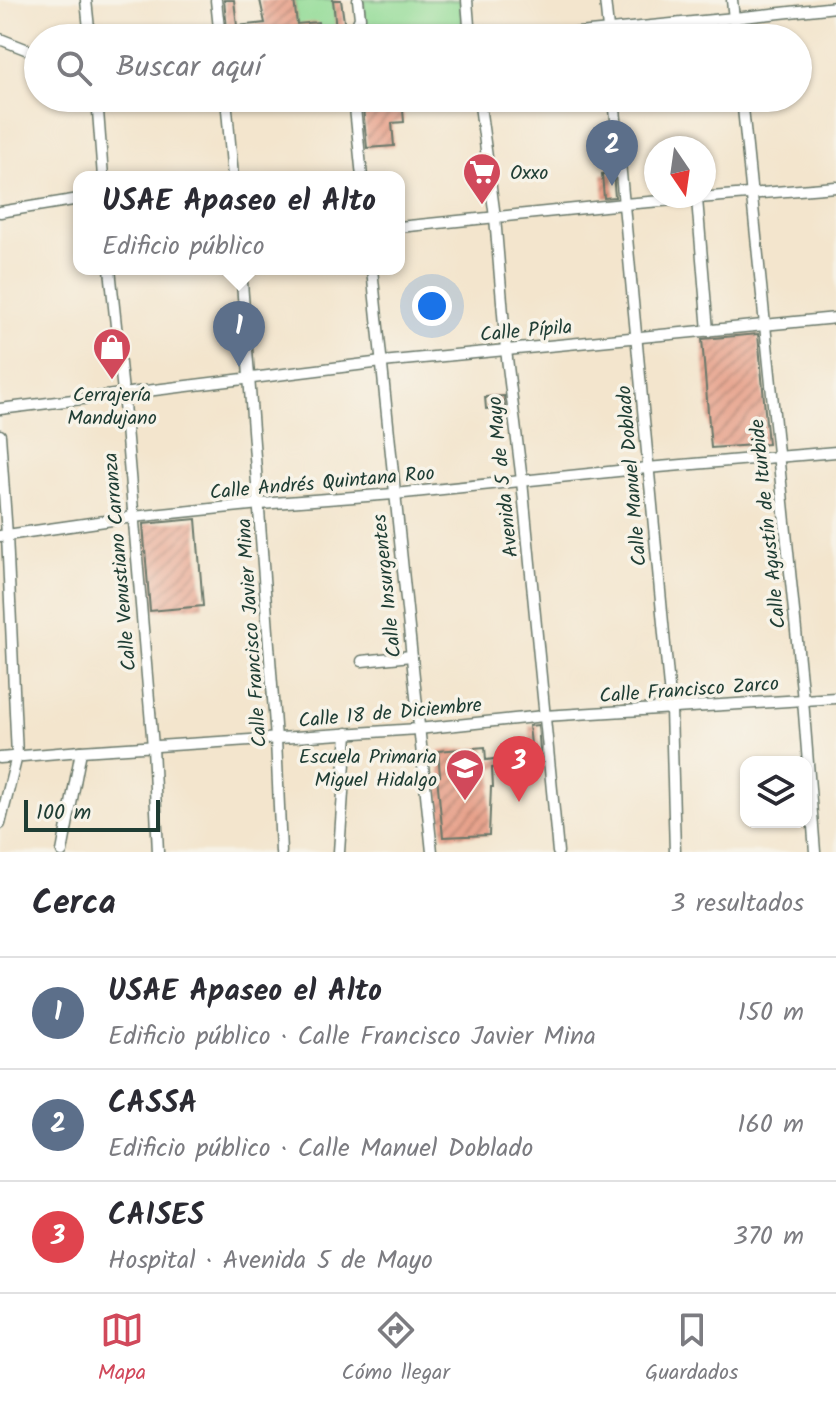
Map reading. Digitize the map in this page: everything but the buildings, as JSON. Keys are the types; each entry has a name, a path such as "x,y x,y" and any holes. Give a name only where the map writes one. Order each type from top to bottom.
{"street":[{"path":"86,0 89,24"},
{"path":"216,0 219,24"},
{"path":"357,24 360,18 358,0"},
{"path":"467,0 469,24"},
{"path":"605,0 608,24"},
{"path":"732,0 735,24"},
{"path":"687,24 836,7"},
{"path":"0,39 24,48"},
{"path":"98,112 103,171"},
{"path":"227,112 232,171"},
{"path":"355,112 361,171"},
{"name":"Avenida 5 de Mayo","path":"481,112 495,217 558,852"},
{"name":"Calle Manuel Doblado","path":"615,112 671,709 675,852"},
{"name":"Calle Agustín de Iturbide","path":"743,112 803,700 815,852"},
{"path":"716,197 836,187"},
{"path":"0,212 73,200"},
{"path":"405,226 644,203"},
{"path":"698,208 708,331"},
{"name":"Calle Venustiano Carranza","path":"111,275 153,747 158,852"},
{"name":"Calle Francisco Javier Mina","path":"241,275 260,504 281,852"},
{"name":"Calle Insurgentes","path":"373,275 432,852"},
{"name":"Calle Pípila","path":"0,409 382,362 836,318"},
{"path":"0,435 17,756 0,824"},
{"name":"Calle Andrés Quintana Roo","path":"4,535 260,504 836,452"},
{"path":"362,661 411,656"},
{"name":"Calle Francisco Zarco","path":"544,716 836,698"},
{"name":"Calle 18 de Diciembre","path":"0,758 418,729 544,716"},
{"path":"339,852 347,733"},
{"path":"62,852 81,751"}],"green space":[{"path":"294,0 333,0 336,24 297,24"},
{"path":"363,0 460,0 462,24 366,24"}],"place":[{"name":"CASSA","path":"612,186"},
{"name":"Oxxo","path":"482,206"},
{"name":"USAE Apaseo el Alto","path":"239,367"},
{"name":"Cerrajería Mandujano","path":"112,381"},
{"name":"Escuela Primaria Miguel Hidalgo","path":"465,802"},
{"name":"CAISES","path":"519,802"}]}
